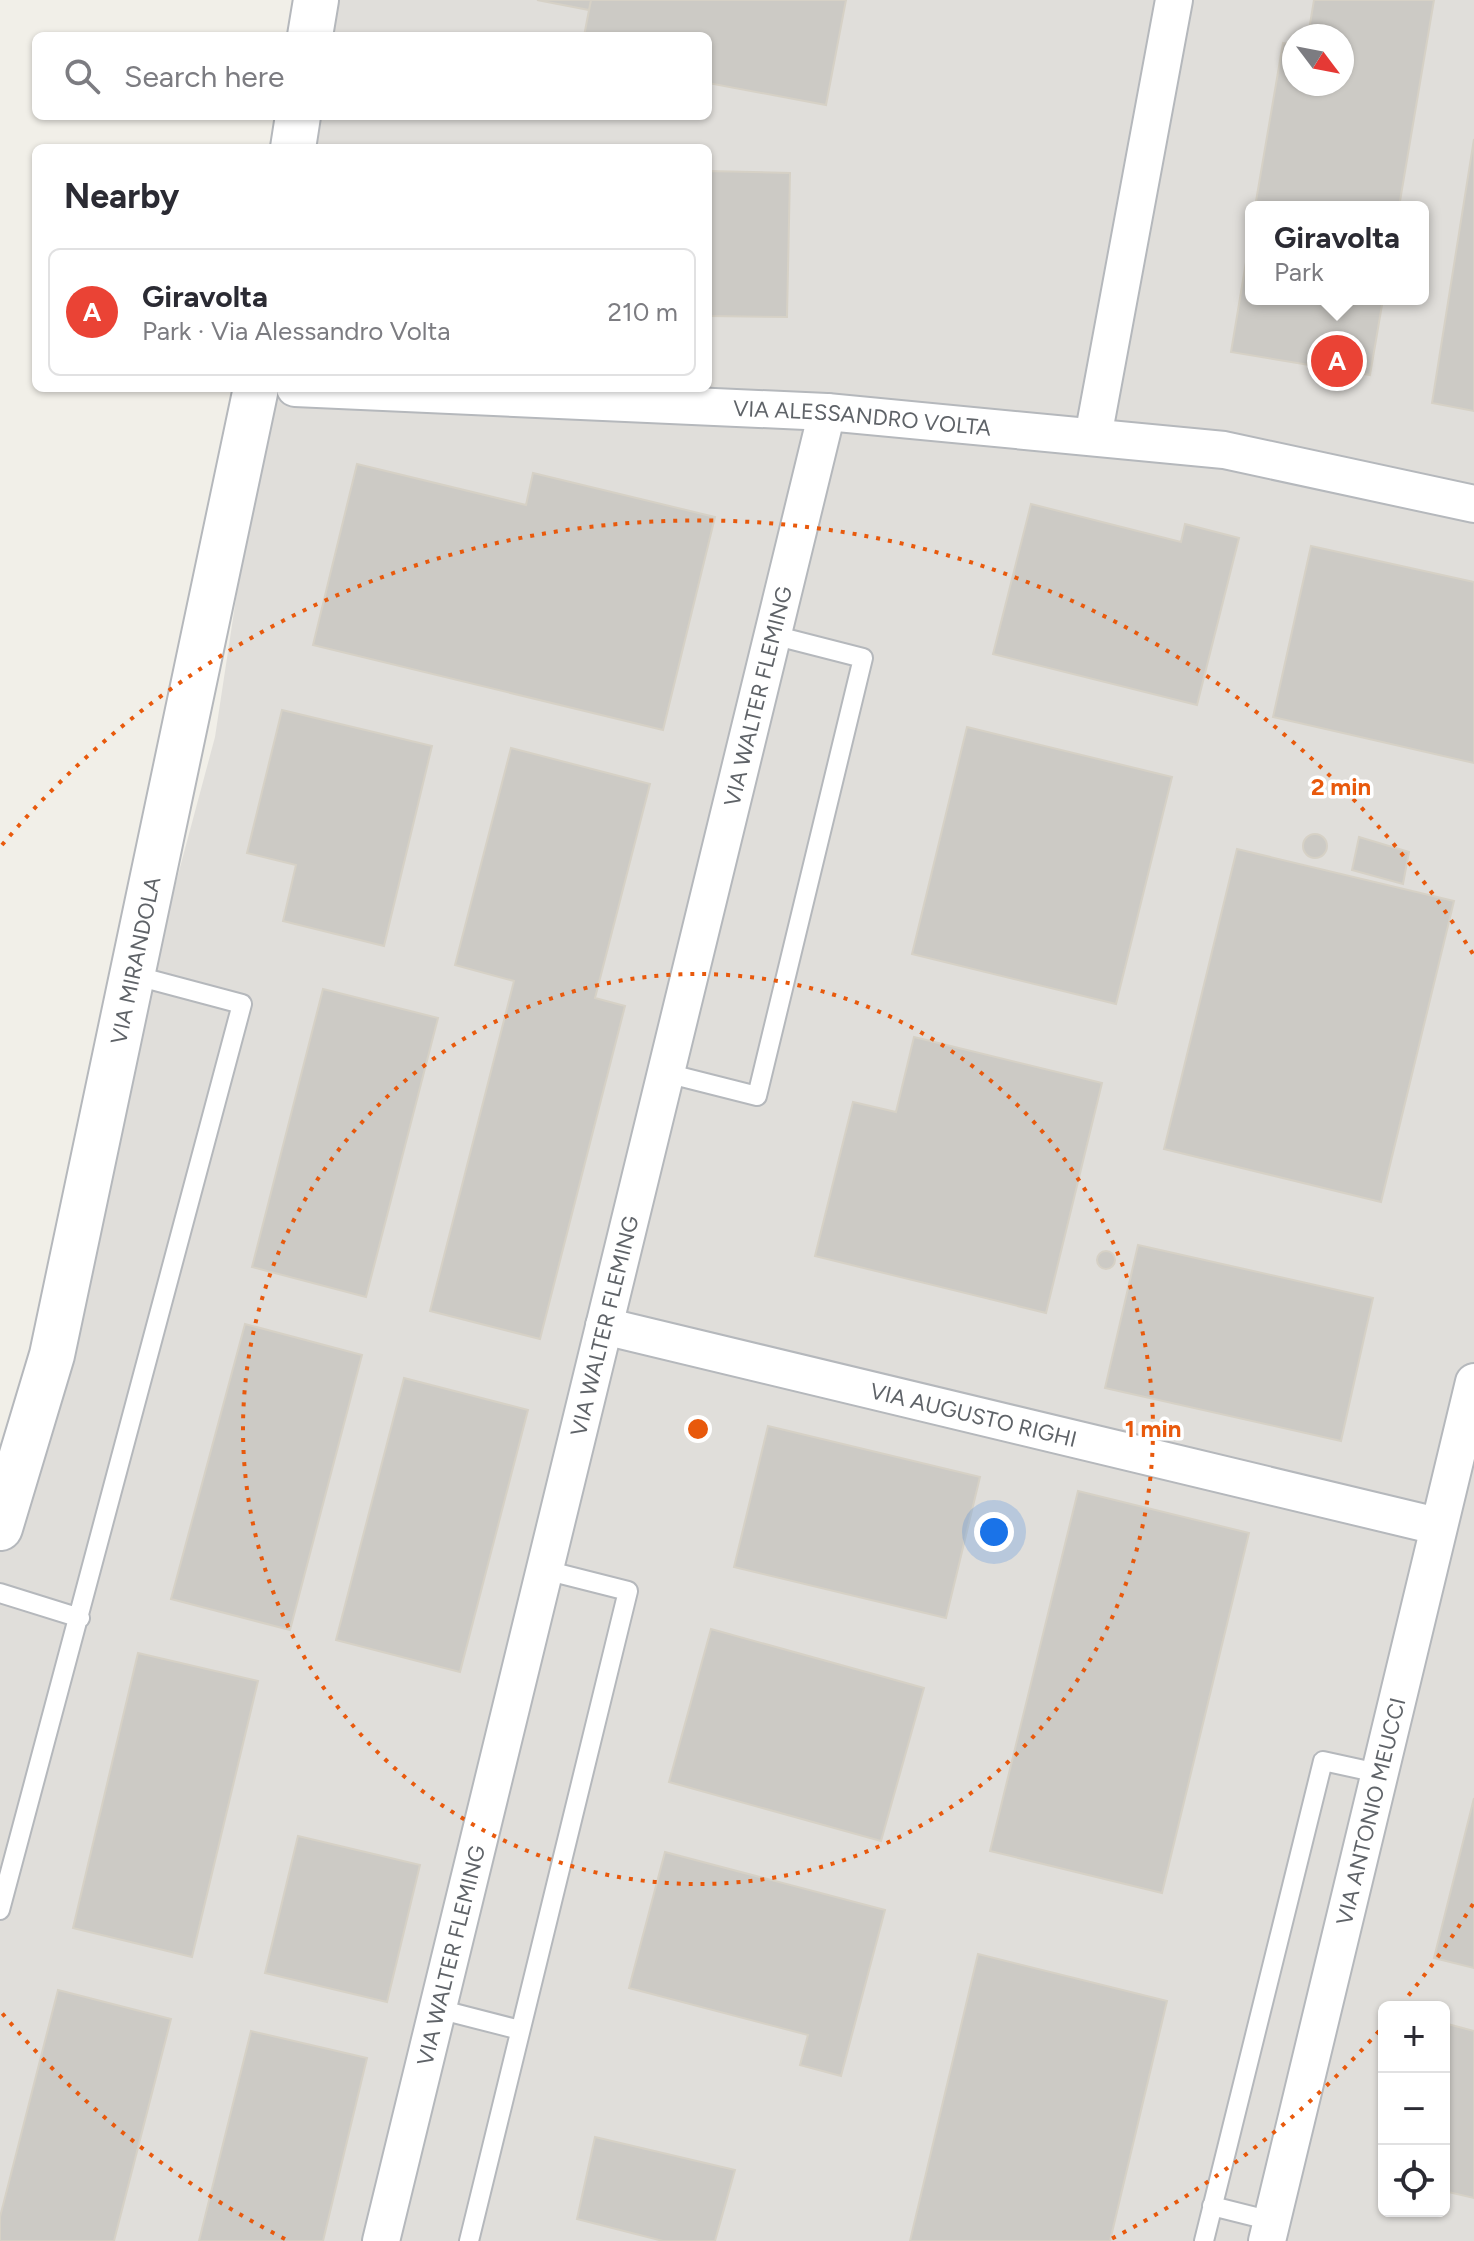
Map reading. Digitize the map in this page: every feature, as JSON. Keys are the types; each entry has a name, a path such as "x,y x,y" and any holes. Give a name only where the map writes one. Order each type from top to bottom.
{"street":[{"path":"311,32 316,0"},
{"path":"1093,437 1174,0"},
{"path":"294,144 297,120"},
{"name":"VIA MIRANDOLA","path":"0,1528 52,1355 255,392"},
{"name":"VIA ALESSANDRO VOLTA","path":"384,392 827,412 1224,450 1474,504"},
{"name":"VIA WALTER FLEMING","path":"381,2241 827,412"},
{"name":"VIA AUGUSTO RIGHI","path":"604,1326 1437,1526"},
{"name":"VIA ANTONIO MEUCCI","path":"1269,2231 1474,1382"}],"lane":[{"path":"666,1073 757,1096 863,658 773,635"},
{"path":"0,1910 242,1004 133,975"},
{"path":"469,2241 628,1591 545,1570"},
{"path":"0,1593 80,1618"},
{"path":"1204,2241 1323,1761 1378,1773"},
{"path":"438,2009 520,2030"},
{"path":"1212,2206 1269,2231"}],"shaded area":[{"path":"328,0 1474,0 1474,2241 0,2241 0,1538 215,737 267,392 712,392 712,144 306,144 309,120 712,120 712,32 323,32"}],"building":[{"path":"537,0 591,0 589,10"},
{"path":"591,0 846,0 826,105 712,84 712,32 585,32"},
{"path":"1314,0 1434,0 1400,201 1256,201 1282,49 1282,96 1354,96 1354,24 1310,24"},
{"path":"1474,139 1474,411 1432,403"},
{"path":"712,171 790,173 787,317 712,316"},
{"path":"1245,268 1245,305 1382,305 1370,375 1231,352"},
{"path":"357,464 526,505 533,473 715,517 663,730 313,645"},
{"path":"1031,504 1181,542 1185,524 1239,538 1197,705 993,654"},
{"path":"1311,546 1474,582 1474,763 1273,717"},
{"path":"282,710 432,746 384,946 283,921 296,865 247,853"},
{"path":"967,727 1172,777 1116,1004 912,954"},
{"path":"511,748 650,784 595,998 625,1006 540,1339 430,1311 514,981 455,965"},
{"path":"1315,834 1326,841 1327,846 1320,857 1315,858 1304,851 1303,846 1310,835"},
{"path":"1359,837 1409,852 1403,884 1352,870"},
{"path":"1237,849 1454,901 1381,1202 1164,1149"},
{"path":"323,989 438,1018 366,1297 252,1267"},
{"path":"914,1037 1102,1083 1046,1313 815,1256 853,1102 896,1112"},
{"path":"1138,1245 1373,1298 1341,1441 1105,1388"},
{"path":"1102,1251 1110,1251 1115,1260 1113,1267 1102,1269 1097,1264 1097,1256"},
{"path":"245,1324 362,1355 290,1630 171,1599"},
{"path":"404,1378 528,1410 460,1672 336,1640"},
{"path":"768,1426 980,1477 946,1618 734,1567"},
{"path":"1078,1491 1249,1533 1162,1893 990,1851"},
{"path":"711,1629 924,1688 881,1841 669,1782"},
{"path":"138,1653 258,1681 192,1957 73,1928"},
{"path":"1474,1798 1474,1968 1434,1958"},
{"path":"298,1836 420,1865 387,2002 265,1973"},
{"path":"665,1852 885,1910 841,2076 800,2065 808,2035 629,1988"},
{"path":"978,1954 1167,2001 1110,2241 910,2241"},
{"path":"58,1990 171,2019 114,2241 0,2241 0,2217"},
{"path":"1450,2025 1474,2031 1474,2198 1450,2192"},
{"path":"251,2031 367,2058 323,2241 199,2241"},
{"path":"595,2137 735,2170 715,2241 663,2241 577,2219"}],"place":[{"name":"Giravolta","path":"1337,361"}]}
